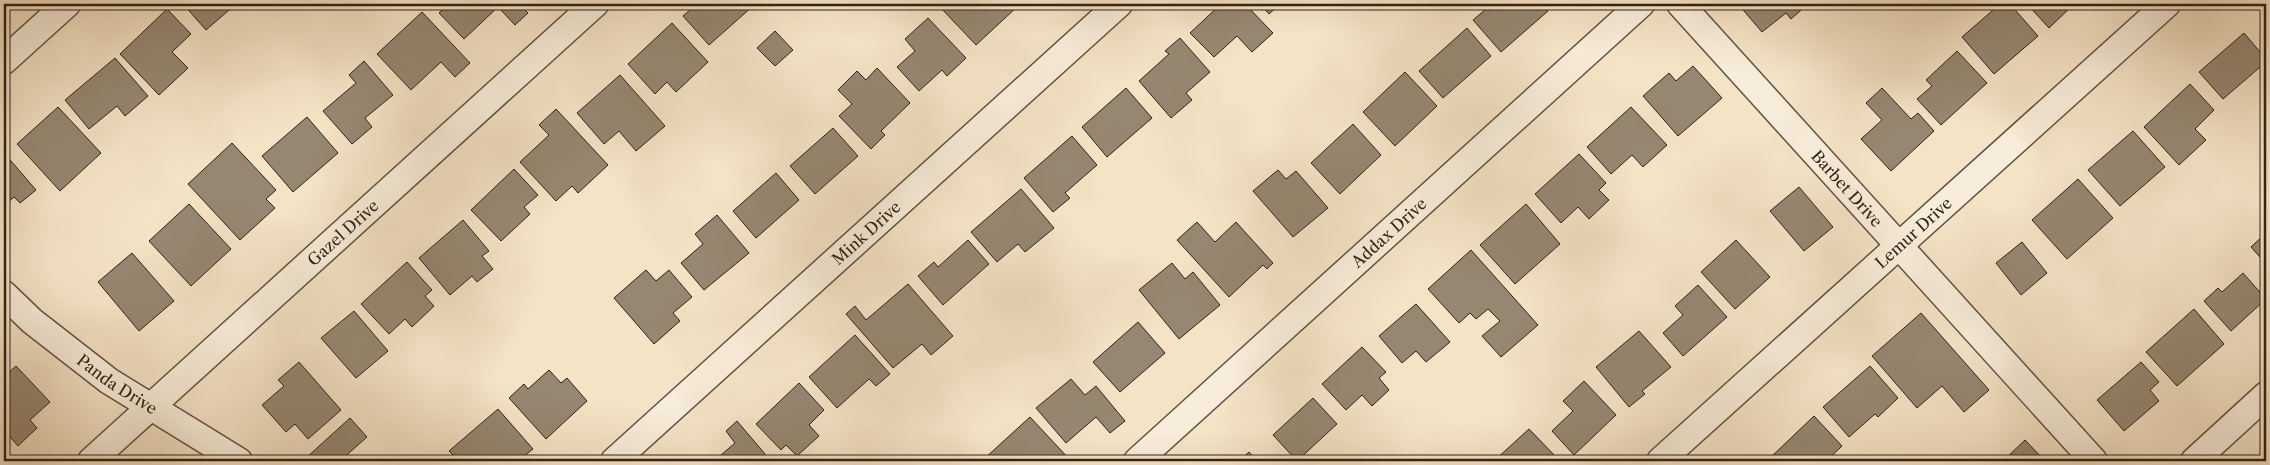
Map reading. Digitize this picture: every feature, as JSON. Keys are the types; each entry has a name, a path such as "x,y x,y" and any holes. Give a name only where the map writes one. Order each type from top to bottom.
{"street":[{"path":"4,61 67,4"},
{"name":"Gazel Drive","path":"92,461 595,4"},
{"name":"Mink Drive","path":"614,461 1119,4"},
{"name":"Addax Drive","path":"1137,461 1642,4"},
{"name":"Barbet Drive","path":"1680,4 2094,461"},
{"name":"Lemur Drive","path":"1660,461 2167,4"},
{"name":"Panda Drive","path":"4,294 32,321 102,375 150,408 239,461"},
{"path":"2194,461 2266,395"}],"building":[{"path":"183,4 236,4 206,30"},
{"path":"449,4 519,4 528,13 515,25 498,7 464,39 439,13"},
{"path":"697,4 751,4 753,6 709,45 683,16"},
{"path":"944,4 1016,4 1018,6 976,45 940,7"},
{"path":"1221,4 1245,4 1273,33 1252,52 1237,36 1214,57 1190,33"},
{"path":"1260,4 1280,4 1269,14"},
{"path":"1295,4 1307,4 1300,10"},
{"path":"1492,4 1542,4 1548,11 1501,52 1473,20"},
{"path":"1738,4 1808,4 1791,19 1786,13 1762,32"},
{"path":"2000,4 2010,4 2038,36 1994,74 1962,37"},
{"path":"2027,4 2074,4 2049,28"},
{"path":"167,9 191,34 172,52 188,68 159,95 120,54"},
{"path":"422,12 470,63 455,77 441,62 411,90 377,54"},
{"path":"928,18 966,58 947,76 942,70 919,91 897,67 915,51 905,39"},
{"path":"672,23 708,62 676,92 667,82 655,94 628,64"},
{"path":"1467,28 1491,56 1443,98 1419,71"},
{"path":"775,31 793,50 775,66 757,48"},
{"path":"2244,33 2266,59 2266,62 2223,99 2199,72"},
{"path":"1180,38 1210,72 1186,93 1192,100 1171,118 1139,81 1169,54 1165,51"},
{"path":"1957,51 1987,83 1941,125 1917,99 1932,86 1926,80"},
{"path":"115,58 148,96 125,116 117,106 89,129 65,100"},
{"path":"364,61 393,95 365,118 372,127 352,144 323,111 356,83 349,75"},
{"path":"1693,66 1722,98 1678,136 1643,96 1669,73 1676,81"},
{"path":"877,68 910,103 881,131 885,135 871,149 839,116 852,104 838,90 857,71 866,80"},
{"path":"1405,72 1437,106 1395,146 1363,112"},
{"path":"620,75 665,126 636,151 619,131 604,144 577,113"},
{"path":"2190,84 2214,110 2195,129 2206,140 2179,165 2144,127"},
{"path":"1126,88 1152,118 1107,157 1082,127"},
{"path":"1882,88 1911,119 1918,113 1934,131 1891,171 1861,139 1882,120 1866,103"},
{"path":"58,107 101,153 60,191 17,144"},
{"path":"1631,107 1667,145 1643,167 1632,155 1611,174 1587,147"},
{"path":"556,109 608,165 578,193 572,186 556,201 520,162 549,135 539,125"},
{"path":"307,117 338,153 293,192 262,156"},
{"path":"1353,124 1381,155 1340,194 1311,163"},
{"path":"833,128 858,156 815,194 790,166"},
{"path":"2133,131 2165,167 2120,206 2088,170"},
{"path":"1072,136 1097,165 1065,193 1070,198 1053,212 1024,178"},
{"path":"232,143 276,190 266,199 275,208 240,240 188,184"},
{"path":"5,154 36,190 20,203 14,197 4,206"},
{"path":"1579,154 1606,183 1599,190 1609,200 1589,219 1578,207 1561,223 1535,194"},
{"path":"514,169 538,195 524,207 530,214 501,241 471,210"},
{"path":"1278,170 1286,179 1296,171 1328,208 1293,237 1253,191"},
{"path":"776,173 799,200 756,238 733,211"},
{"path":"2078,179 2113,218 2067,259 2032,220"},
{"path":"1799,187 1833,227 1804,251 1770,211"},
{"path":"1021,189 1054,228 1025,252 1018,244 997,262 971,232"},
{"path":"189,204 231,249 191,286 149,241"},
{"path":"1526,204 1560,244 1515,284 1480,245"},
{"path":"717,215 749,253 704,290 681,263 703,244 695,234"},
{"path":"463,220 489,251 482,256 493,269 477,282 472,276 450,295 419,258"},
{"path":"1197,222 1215,242 1236,222 1273,263 1267,269 1263,265 1229,297 1177,240"},
{"path":"2266,233 2266,264 2251,247"},
{"path":"968,240 989,264 943,305 918,276 934,262 938,267"},
{"path":"1736,240 1770,277 1735,309 1701,272"},
{"path":"2022,242 2047,273 2021,295 1996,263"},
{"path":"1471,250 1538,325 1501,357 1482,336 1500,321 1488,309 1476,319 1470,313 1459,323 1428,289"},
{"path":"132,253 174,301 139,331 98,282"},
{"path":"407,262 432,290 425,296 434,306 412,327 405,319 389,334 361,304"},
{"path":"1172,263 1185,279 1193,272 1220,305 1179,339 1139,290"},
{"path":"646,270 656,281 669,270 692,297 673,313 680,321 654,344 614,298"},
{"path":"2243,273 2266,299 2231,331 2204,301 2218,288 2222,292"},
{"path":"908,284 953,336 931,355 922,344 893,368 846,314 855,306 866,320"},
{"path":"1698,285 1727,317 1683,356 1663,333 1683,315 1675,306"},
{"path":"1416,304 1450,342 1426,362 1416,351 1402,363 1379,336"},
{"path":"2194,309 2224,344 2177,386 2146,352"},
{"path":"354,311 388,351 356,378 321,338"},
{"path":"1921,313 1989,390 1964,412 1942,386 1917,408 1872,356"},
{"path":"1138,322 1165,353 1120,392 1093,362"},
{"path":"1639,331 1671,367 1642,391 1645,394 1629,407 1596,367"},
{"path":"855,335 890,374 876,386 869,379 837,408 809,377"},
{"path":"1362,347 1386,372 1379,378 1389,390 1372,406 1362,395 1346,410 1322,384"},
{"path":"299,362 341,410 308,439 295,424 286,432 262,405 284,386 278,380"},
{"path":"2141,362 2159,382 2150,390 2159,401 2124,431 2097,400"},
{"path":"16,366 50,402 30,420 37,428 18,446 4,430 4,396 8,392 4,388 4,377"},
{"path":"1870,366 1898,398 1878,417 1875,414 1849,437 1823,407"},
{"path":"549,370 561,383 567,378 587,401 546,439 509,398 524,384 528,389"},
{"path":"1071,379 1085,395 1096,386 1125,421 1110,433 1096,417 1066,443 1036,408"},
{"path":"1584,381 1616,415 1574,455 1552,431 1573,411 1563,401"},
{"path":"799,383 824,410 809,425 819,436 797,456 786,445 781,450 756,424"},
{"path":"1313,398 1337,424 1297,461 1273,435"},
{"path":"498,409 533,449 518,461 459,461 449,451"},
{"path":"1814,416 1842,446 1826,461 1775,461 1771,457"},
{"path":"1030,417 1071,461 986,461 984,459"},
{"path":"350,418 367,437 340,461 309,461 306,458"},
{"path":"737,421 771,461 714,461 735,443 726,431"},
{"path":"1529,429 1560,461 1495,460"},
{"path":"2025,440 2045,461 2003,461"},
{"path":"1249,452 1257,461 1239,461"}]}
